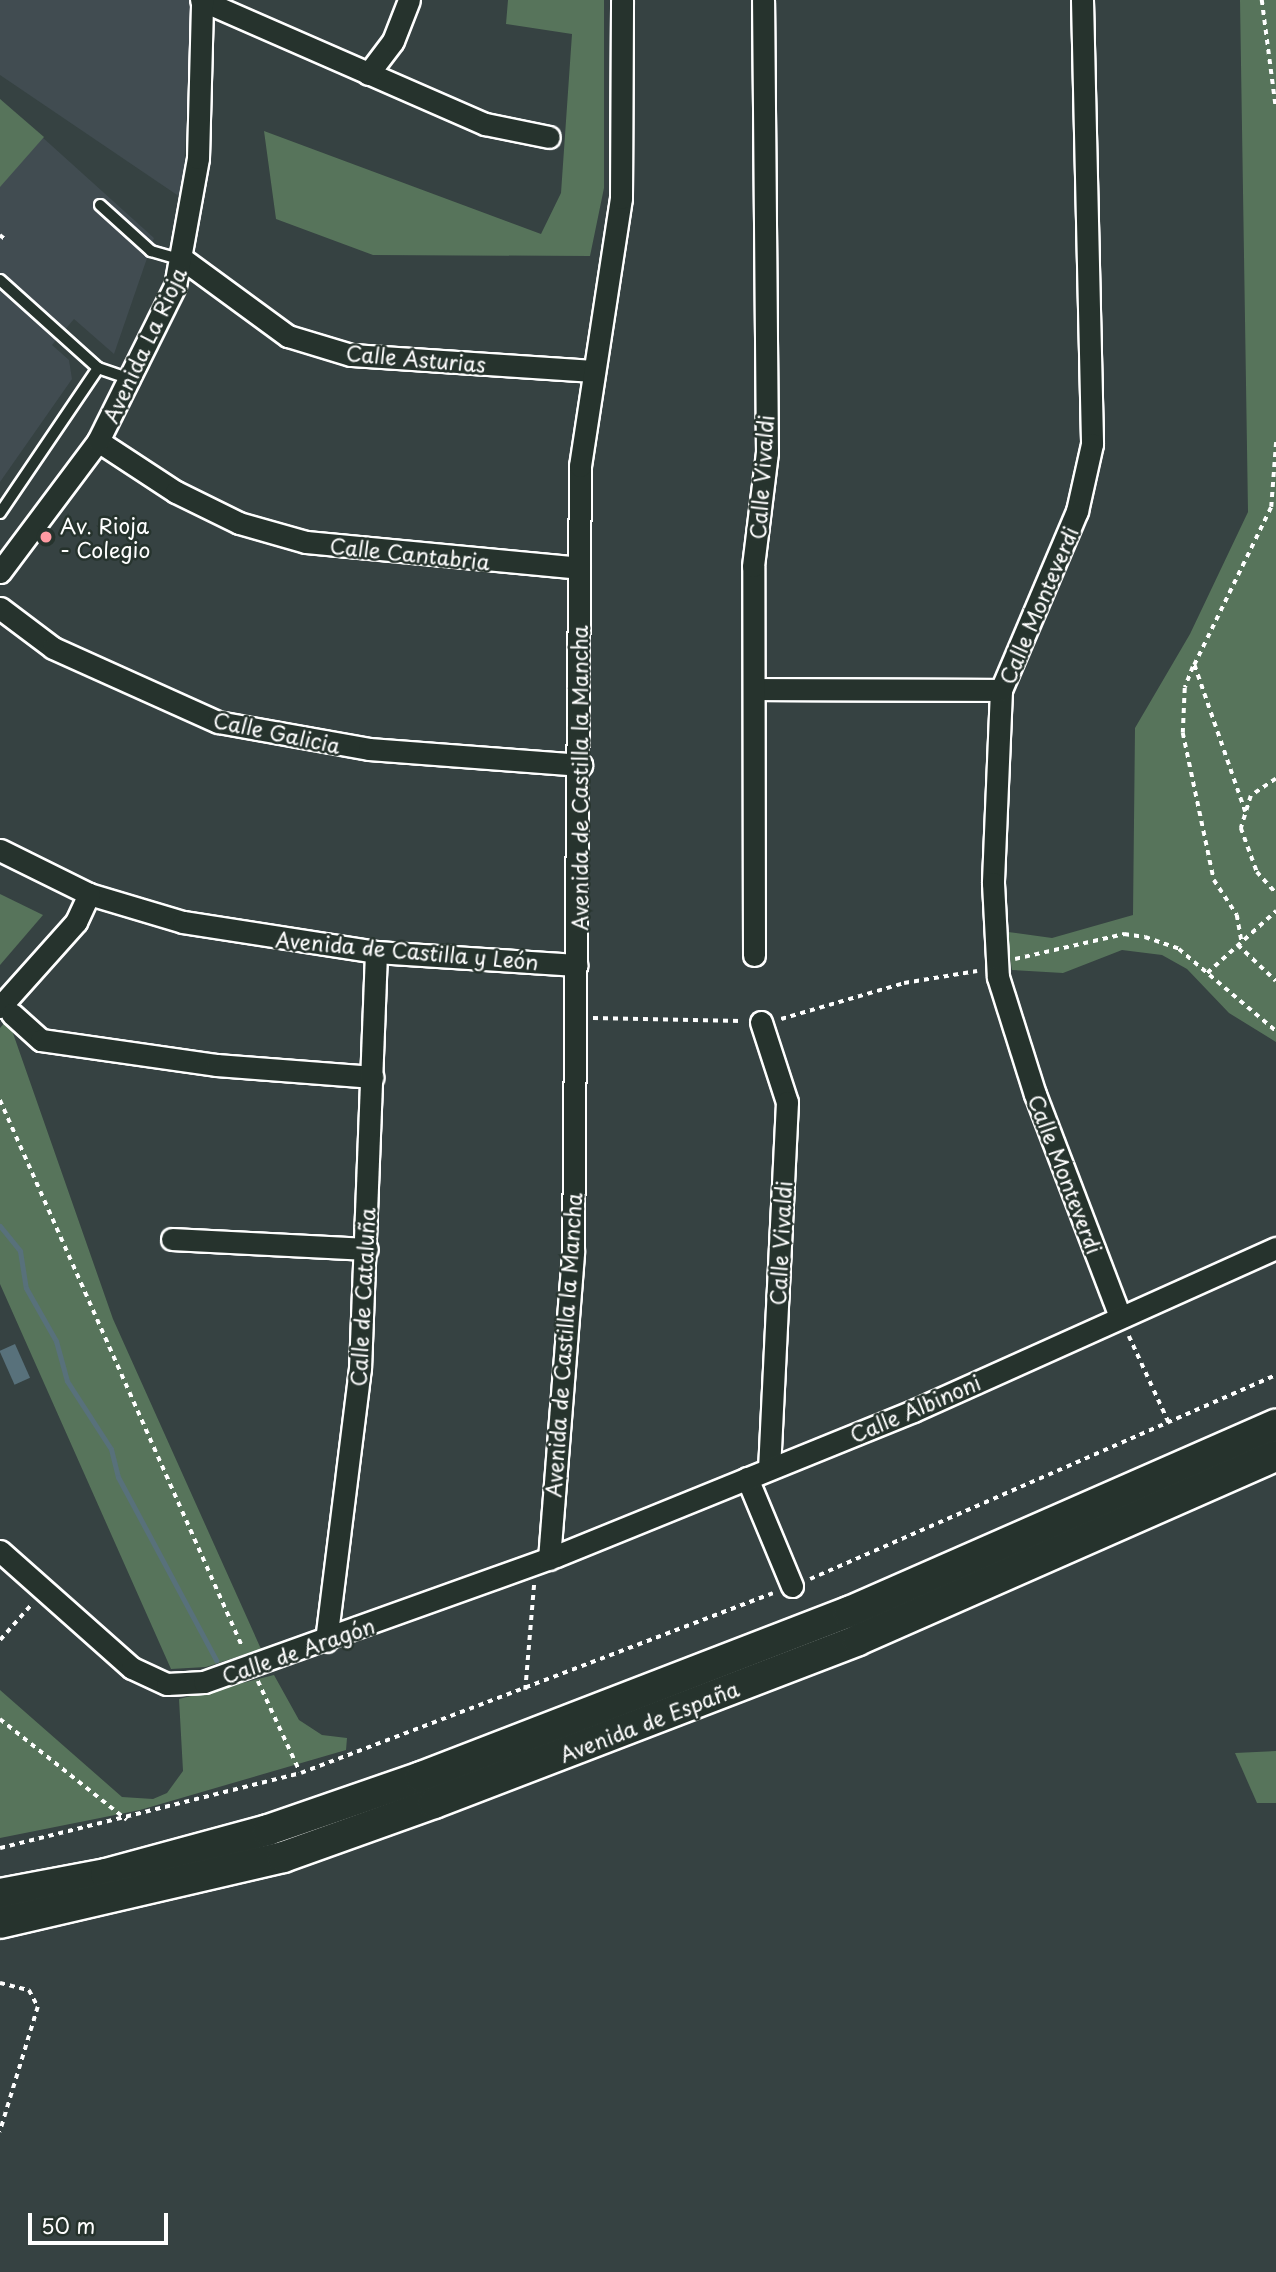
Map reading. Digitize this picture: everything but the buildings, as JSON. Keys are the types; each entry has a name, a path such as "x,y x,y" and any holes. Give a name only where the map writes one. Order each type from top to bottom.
{"main road":[{"name":"Avenida de España","path":"0,1894 106,1874 268,1830 421,1776 849,1612 1276,1425"},
{"name":"Avenida de España","path":"0,1923 283,1857 434,1803 858,1640 1276,1456"}],"street":[{"path":"202,0 485,124 549,137"},
{"name":"Avenida La Rioja","path":"0,572 98,441 132,380 184,260 198,158 202,0"},
{"path":"368,74 393,41 409,0"},
{"name":"Avenida de Castilla la Mancha","path":"542,1561 573,1252 581,765 579,568 590,371 621,198 622,0"},
{"name":"Calle Vivaldi","path":"754,955 753,565 767,452 763,0"},
{"name":"Calle Monteverdi","path":"1082,0 1092,444 1077,511 1001,690 993,884 998,976 1035,1094 1120,1317"},
{"name":"Calle Asturias","path":"184,260 288,336 351,355 590,371"},
{"name":"Calle Cantabria","path":"98,441 214,511 306,542 374,553 579,568"},
{"name":"Calle Galicia","path":"0,608 53,648 218,722 369,749 581,765"},
{"path":"755,689 1001,690"},
{"name":"Avenida de Castilla y León","path":"0,849 89,894 196,924 376,952 577,965"},
{"path":"89,894 76,922 6,1011 41,1040 216,1065 373,1077"},
{"name":"Calle de Cataluña","path":"326,1641 358,1383 367,1249 376,952"},
{"name":"Calle Vivaldi","path":"761,1022 787,1102 769,1469"},
{"path":"172,1239 367,1249"},
{"name":"Calle Albinoni","path":"542,1561 769,1469 1276,1248"},
{"path":"747,1478 792,1586"},
{"name":"Calle de Aragón","path":"0,1551 132,1668 167,1684 252,1669 542,1561"}],"lane":[{"path":"100,205 151,251 184,260"},
{"path":"0,280 97,368 132,380"},
{"path":"0,513 97,368"}],"path":[{"path":"1262,0 1276,108"},
{"path":"0,235 5,239"},
{"path":"1276,441 1271,507 1185,688 1183,733 1214,880 1237,915 1240,943 1276,981"},
{"path":"1194,665 1245,813"},
{"path":"1276,779 1251,796 1241,828 1257,872 1276,892"},
{"path":"1207,973 1276,911"},
{"path":"1002,963 1124,934 1179,949 1276,1031"},
{"path":"576,1017 761,1022 904,983 981,970"},
{"path":"0,1100 252,1669 301,1773"},
{"path":"1120,1317 1169,1423"},
{"path":"0,1848 127,1820 301,1773 525,1690 792,1586 1276,1375"},
{"path":"525,1690 542,1561"},
{"path":"0,1640 43,1590"},
{"path":"0,1719 127,1820"},
{"path":"0,1983 29,1990 38,2007 0,2132"}],"shaded area":[{"path":"0,0 191,0 183,199 0,75"},
{"path":"0,99 154,238 114,354 74,319 52,345 69,360 72,379 0,482"}],"green space":[{"path":"508,0 604,0 604,188 590,256 373,255 276,219 264,131 541,234 561,193 572,34 506,24"},
{"path":"1240,0 1276,0 1276,1042 1229,1013 1187,969 1162,955 1122,950 1063,973 1012,970 1007,939 1008,932 1052,938 1133,915 1135,728 1190,634 1248,512"},
{"path":"0,99 44,137 0,187"},
{"path":"0,894 43,915 0,965"},
{"path":"8,1019 113,1319 261,1649 206,1667 171,1669 0,1284 0,1028"},
{"path":"274,1675 299,1720 322,1735 347,1738 346,1750 140,1810 0,1838 0,1690 122,1797 153,1799 167,1793 183,1771 179,1699"},
{"path":"1276,1751 1276,1803 1257,1803 1235,1753"}],"water":[{"path":"15,1344 30,1378 15,1385 0,1351"}],"waterway":[{"path":"0,1226 20,1251 26,1288 56,1341 67,1381 111,1449 118,1477 216,1660"}],"place":[{"name":"Av. Rioja - Colegio","path":"46,537"}]}
